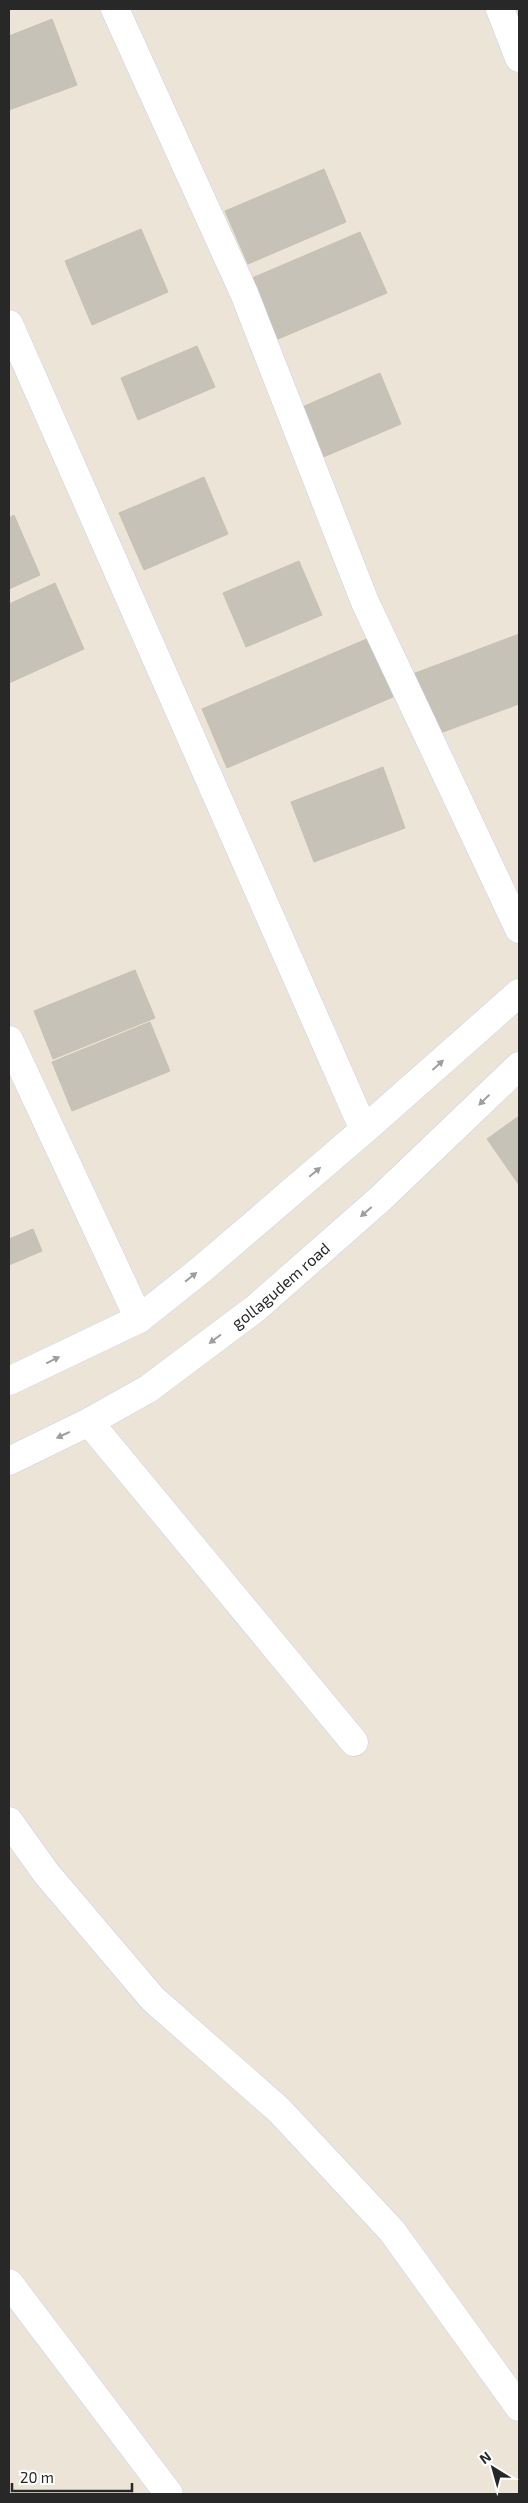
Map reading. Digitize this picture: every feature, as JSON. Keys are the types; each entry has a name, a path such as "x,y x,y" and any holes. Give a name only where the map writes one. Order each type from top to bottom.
{"street":[{"path":"115,9 244,293 365,602 519,930"},
{"path":"500,9 519,58"},
{"path":"9,324 364,1130"},
{"path":"9,1381 139,1319 364,1130 519,993"},
{"path":"9,1040 139,1319"},
{"name":"gollagudem road","path":"9,1461 89,1422 148,1389 256,1308 380,1199 519,1066"},
{"path":"89,1422 354,1742"},
{"path":"9,1822 46,1873 153,1999 279,2110 392,2231 519,2407"},
{"path":"9,2283 169,2494"}],"building":[{"path":"52,19 77,85 9,110 9,36"},
{"path":"324,169 346,222 248,264 225,211"},
{"path":"141,229 168,292 92,325 65,261"},
{"path":"360,232 387,293 278,339 252,278"},
{"path":"197,346 215,387 138,420 121,378"},
{"path":"380,373 401,424 321,458 300,408"},
{"path":"204,477 228,534 144,570 119,513"},
{"path":"14,515 40,575 9,589 9,518"},
{"path":"299,561 322,615 246,647 223,593"},
{"path":"55,583 84,649 9,683 9,604"},
{"path":"519,634 519,704 432,736 410,675"},
{"path":"369,638 393,697 227,768 202,709"},
{"path":"383,767 405,828 314,862 291,802"},
{"path":"135,970 155,1018 53,1059 34,1011"},
{"path":"150,1022 170,1071 72,1111 52,1062"},
{"path":"519,1116 519,1185 487,1139"},
{"path":"33,1229 42,1251 9,1265 9,1239"}]}
